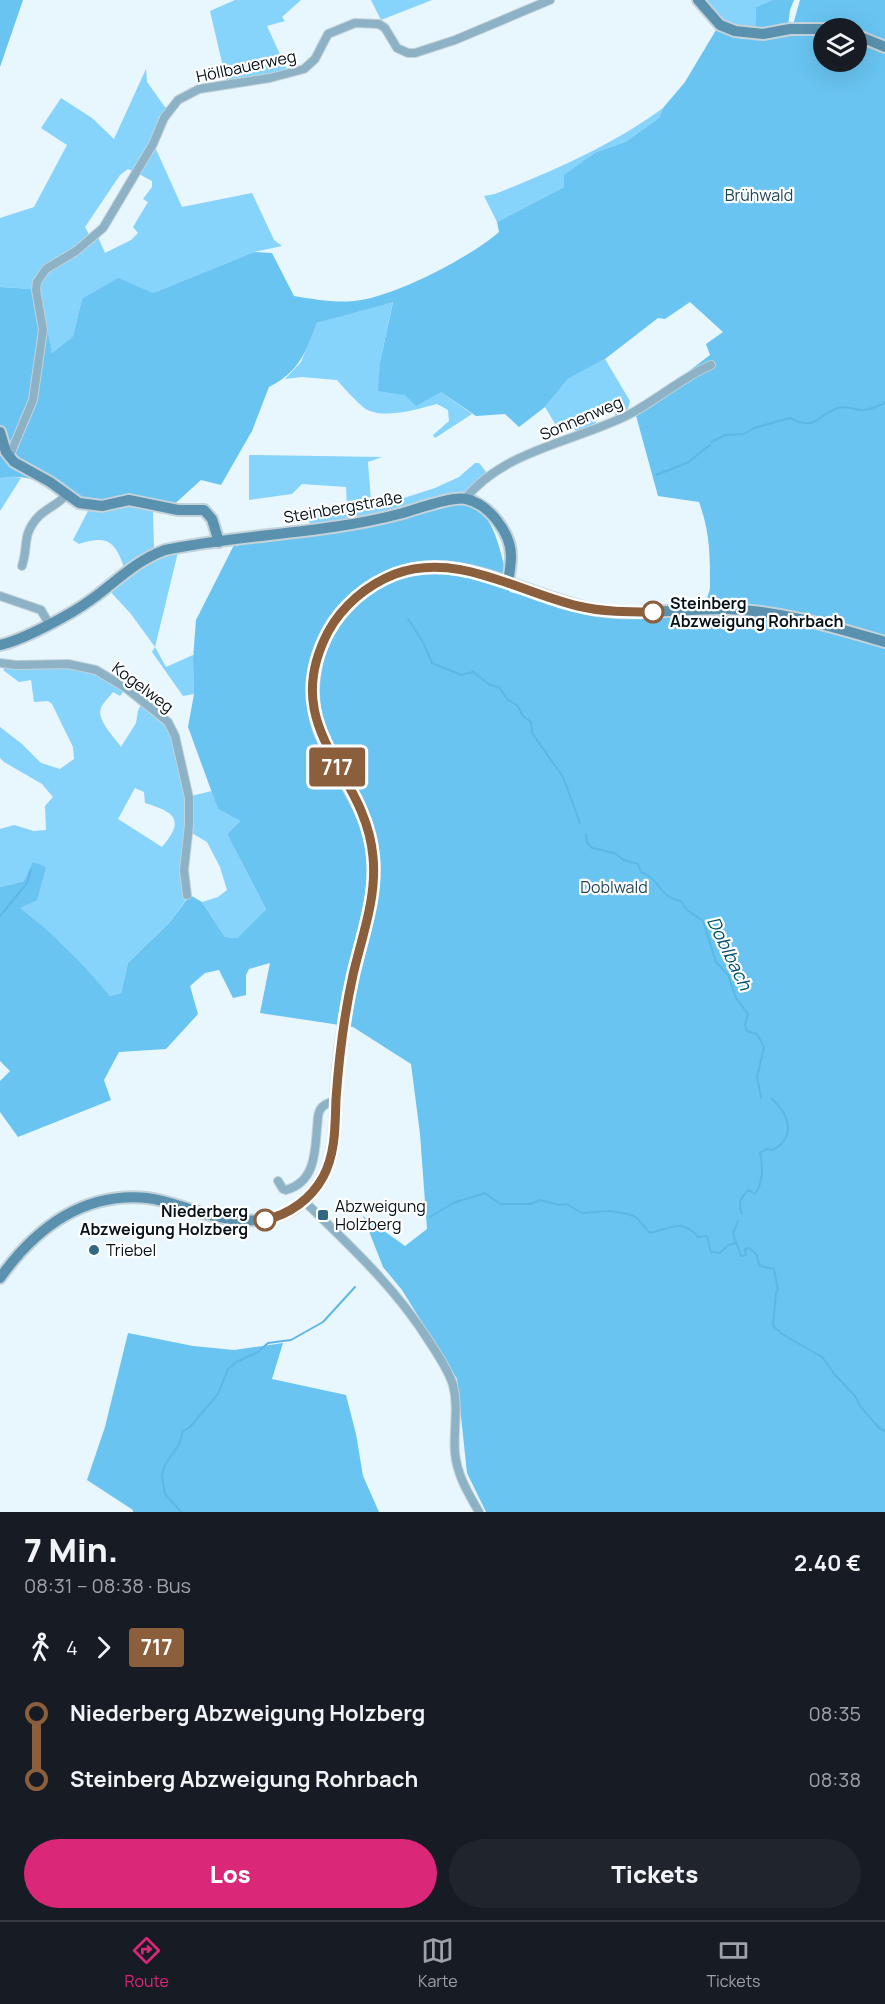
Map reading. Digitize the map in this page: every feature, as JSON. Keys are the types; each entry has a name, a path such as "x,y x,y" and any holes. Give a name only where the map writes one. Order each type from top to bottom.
{"main road":[{"path":"698,0 720,25 735,31 763,34 790,29 813,29"},
{"path":"867,40 885,47"},
{"path":"0,432 3,446 9,457 19,466 50,482 79,503 102,506 129,500 178,510 204,510 212,519 219,542"},
{"path":"465,499 481,506 493,516 508,539 511,556 508,583"},
{"name":"Steinbergstraße","path":"0,645 17,640 91,600 126,570 144,558 165,550 372,521 424,506 465,499"},
{"path":"0,1278 22,1250 45,1228 68,1213 96,1202 124,1198 148,1198 211,1216 251,1221 280,1215 304,1201 318,1185 330,1160 338,1064 347,1004 371,903 374,872 368,827 353,794 326,747 317,721 313,687 319,654 331,627 348,606 366,590 393,575 415,569 446,567 471,571 560,601 594,609 616,612 705,609 758,612 809,621 885,642"}],"street":[{"name":"Höllbauerweg","path":"9,457 33,400 44,330 36,290 37,282 46,269 76,251 103,228 153,144 165,118 178,100 199,89 270,78 304,69 315,59 328,34 355,22 379,24 385,28 397,48 408,53 415,53 455,40 550,0"},
{"name":"Sonnenweg","path":"465,499 483,480 512,462 627,416 683,379 711,364"},
{"path":"22,566 26,555 25,542 32,526 41,514 66,495"},
{"path":"0,596 41,610 49,624"},
{"name":"Kogelweg","path":"0,663 68,664 96,670 126,688 168,722 175,736 189,798 189,825 184,870 187,895"},
{"path":"278,1180 286,1190 298,1185 307,1176 313,1163 319,1112 325,1105 336,1101"},
{"path":"304,1201 384,1279 409,1310 444,1365 452,1381 456,1401 454,1446 456,1464 460,1479 479,1512"}],"shaded area":[{"path":"235,0 301,0 282,17 285,21 267,26 288,72 227,84 210,11"},
{"path":"371,0 432,0 381,20"},
{"path":"702,0 772,0 756,7 755,29 724,23"},
{"path":"146,69 147,82 168,108 135,172 128,169 120,175 85,227 90,236 45,267 38,275 32,289 0,287 0,218 34,207 67,145 41,128 61,98 92,118 114,139"},
{"path":"663,108 659,118 625,142 596,152 565,175 564,187 497,222 484,196 495,194 581,157 623,134"},
{"path":"155,147 182,207 252,193 274,240 282,246 254,252 153,293 82,299 73,336 52,353 40,305 41,279 58,262 98,237 105,253 131,240 138,233 133,227 148,202 143,199 152,187 152,181 139,174"},
{"path":"393,301 380,362 441,392 472,414 435,438 433,435 449,421 448,410 437,404 399,413 379,413 363,407 337,380 302,377 285,379 301,362 317,323"},
{"path":"605,359 630,401 628,409 616,416 612,407 593,415 596,423 576,432 571,422 557,427 545,407 568,379"},
{"path":"249,455 382,457 368,462 371,501 376,507 435,488 459,477 475,463 479,463 487,473 460,496 387,514 310,527 308,511 347,506 346,487 302,484 292,494 249,500"},
{"path":"10,476 21,478 0,511 0,478"},
{"path":"137,503 153,510 154,549 124,567 117,551 108,542 96,540 79,544 73,540 88,511"},
{"path":"178,552 155,647 131,614 109,590 156,556"},
{"path":"155,647 166,667 193,655 194,694 183,696 152,652"},
{"path":"6,667 83,667 121,686 123,692 120,696 113,692 102,706 100,713 104,723 121,747 136,723 142,702 170,728 185,789 185,901 169,923 128,963 121,993 110,996 67,949 19,908 24,881 0,887 0,829 14,825 34,831 46,830 45,806 53,797 42,784 0,758 0,727 41,763 60,769 74,759 73,747 52,704 48,701 34,702 31,680 19,682 3,670","holes":["135,788 144,792 145,803 169,813 175,823 174,830 162,847 118,819"]},
{"path":"212,791 218,809 240,821 227,834 266,909 237,938 225,937 202,902 218,897 227,890 220,867 207,842 190,832 191,796"}],"green space":[{"path":"0,0 23,0 0,67"},
{"path":"772,0 794,0 788,26 755,29 756,7"},
{"path":"800,0 885,0 885,42 867,35 867,18 813,18 813,25 793,25"},
{"name":"Brühwald","path":"716,30 742,39 795,33 813,34 813,72 867,72 867,45 885,51 885,637 775,610 753,606 707,604 710,586 709,554 705,523 699,502 658,496 635,412 710,355 706,344 723,332 690,302 665,319 658,318 605,359 568,379 545,407 519,427 505,414 476,416 441,392 416,406 405,395 378,391 380,362 393,302 317,323 305,352 295,368 269,387 252,431 221,485 201,480 169,509 137,503 88,511 47,485 25,478 0,478 0,287 32,289 38,317 46,326 52,353 73,336 82,299 118,278 153,293 254,252 272,253 294,296 346,301 370,298 430,275 470,253 499,232 497,222 564,187 564,175 596,152 625,142 659,118 663,108 685,82"},
{"name":"Doblwald","path":"463,502 477,508 490,524 499,547 510,592 599,613 752,613 806,624 885,647 885,1512 486,1512 467,1473 457,1379 402,1290 383,1267 363,1216 405,1246 427,1229 420,1134 411,1064 353,1027 260,1013 270,963 249,969 246,975 246,995 233,998 219,970 205,973 190,986 198,1014 166,1049 119,1052 104,1080 111,1100 18,1137 0,1112 0,1081 10,1071 0,1061 0,887 24,881 33,862 46,867 37,900 20,908 68,949 110,996 121,993 128,963 169,923 190,895 202,902 225,937 237,938 266,909 227,834 240,821 218,809 188,727 194,694 193,659 196,620 234,545 372,521"},
{"path":"128,1333 193,1346 234,1350 283,1343 272,1379 346,1395 363,1476 379,1512 133,1512 87,1480 105,1427"}],"waterway":[{"path":"712,442 725,435 744,434 754,428 790,418 799,422 811,423 838,408 865,410 885,403"},
{"path":"656,475 687,463 710,445"},
{"name":"Doblbach","path":"408,619 424,644 432,663 461,675 473,672 490,685 499,687 507,699 517,705 523,716 531,722 532,733 563,777 580,823"},
{"name":"Doblbach","path":"586,834 587,843 592,848 614,853 624,860 638,864 641,872 652,878 663,892 681,901 687,910 703,921 716,962 728,975 736,998 748,1014 745,1025 747,1031 757,1034 764,1047 757,1077 761,1098"},
{"path":"0,916 27,883 31,870"},
{"name":"Doblbach","path":"742,1214 740,1201 743,1196 748,1190 755,1194 760,1185 762,1169 760,1153 766,1149 773,1150 780,1145 788,1132 783,1112 772,1099"},
{"path":"430,1217 453,1203 485,1193 500,1204 531,1204 540,1200 559,1205 567,1204 582,1213 611,1211 628,1214 637,1218 650,1233 681,1226 698,1237 707,1236 711,1252 720,1253 727,1246 735,1243"},
{"name":"Doblbach","path":"738,1221 733,1233 741,1256 746,1255 745,1249 749,1248 756,1254 760,1266 774,1269 778,1290 773,1326 782,1334 822,1357 855,1396 860,1406 879,1428 885,1431"},
{"path":"181,1512 165,1494 162,1476 165,1465 179,1444 183,1431 190,1427 218,1394 228,1369 236,1362 258,1352 268,1343 291,1340 323,1322 355,1287"}],"bus line":[{"name":"717","path":"265,1220 286,1213 304,1201 324,1176 330,1160 343,1028 350,986 371,903 374,872 368,827 360,807 322,738 314,709 315,667 322,644 331,627 355,598 375,584 403,571 435,567 471,571 578,606 616,612 653,612"}],"place":[{"name":"Steinberg Abzweigung Rohrbach","path":"653,612"},
{"name":"Abzweigung Holzberg","path":"323,1215"},
{"name":"Niederberg Abzweigung Holzberg","path":"265,1220"},
{"name":"Triebel","path":"94,1250"}]}
